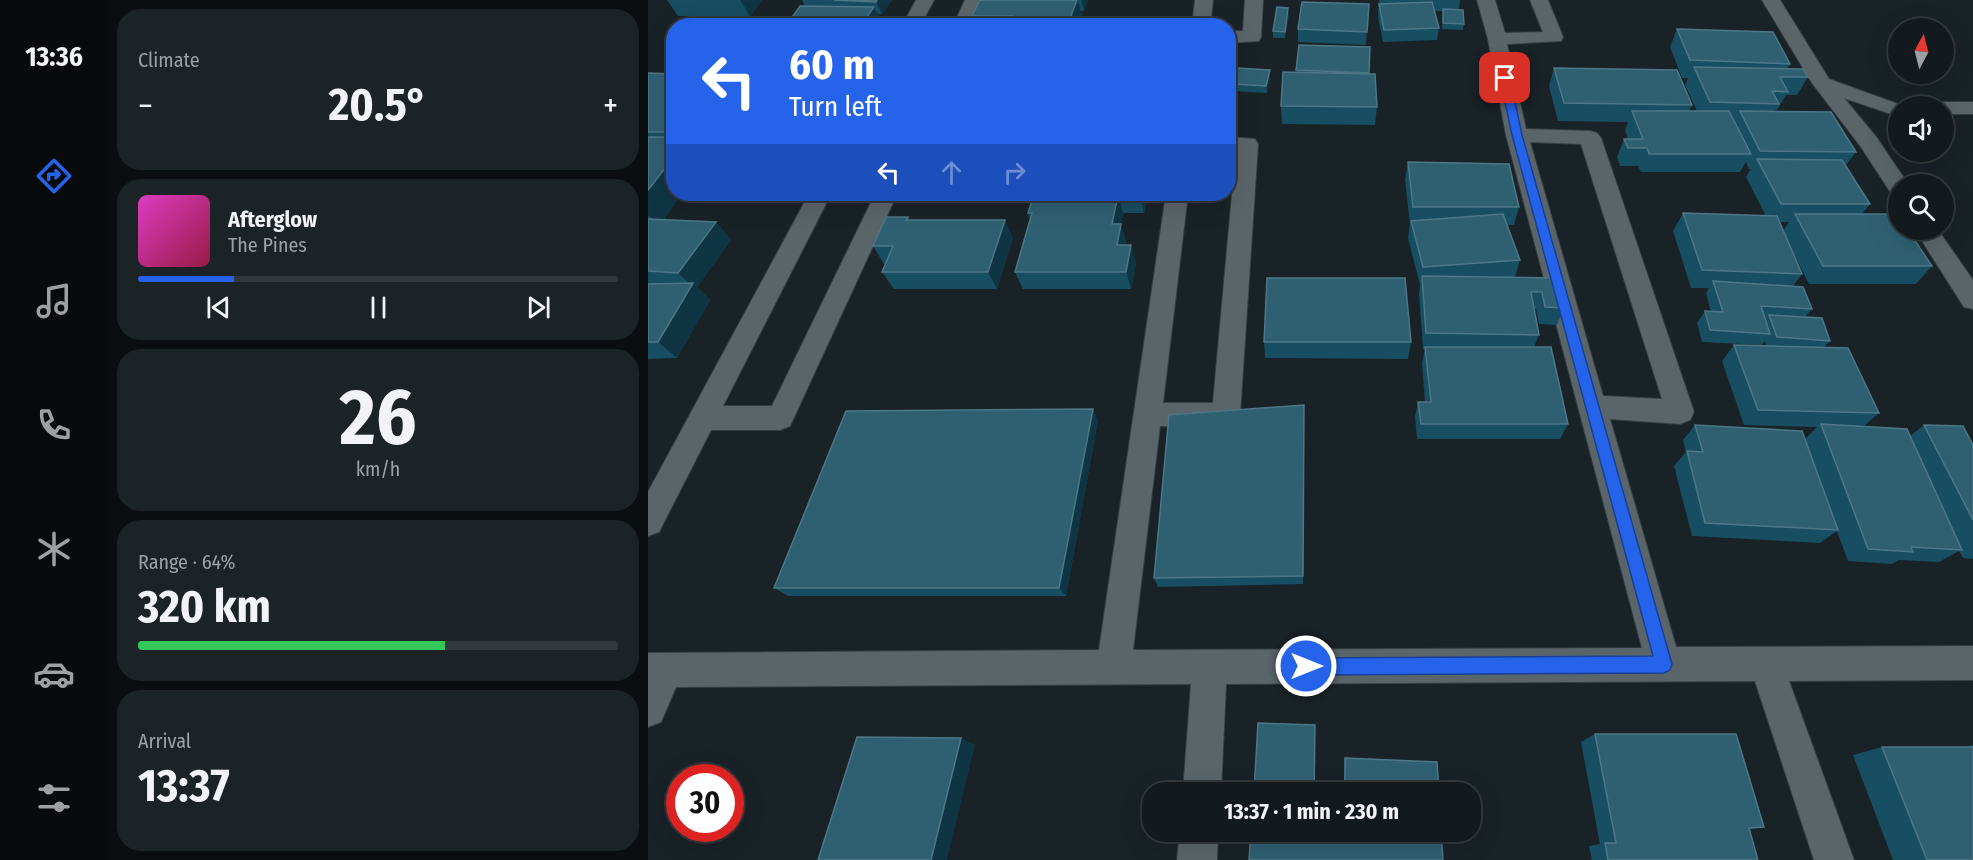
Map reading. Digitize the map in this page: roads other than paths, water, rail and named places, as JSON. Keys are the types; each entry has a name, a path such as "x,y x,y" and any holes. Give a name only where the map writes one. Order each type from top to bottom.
{"street":[{"path":"915,18 925,0"},
{"path":"966,18 974,0"},
{"path":"1202,18 1204,0"},
{"path":"1236,37 1252,36 1254,0"},
{"path":"1486,0 1497,39 1517,135 1664,664"},
{"path":"1497,39 1554,37 1539,0"},
{"path":"1771,0 1822,83 1869,143 1890,174"},
{"path":"1822,83 1888,106"},
{"path":"1954,108 1973,108"},
{"path":"1869,143 1888,117"},
{"path":"1517,135 1590,138 1680,412 1593,407"},
{"path":"1148,414 1226,415 1247,144 1236,144"},
{"path":"648,522 816,201"},
{"path":"703,418 780,418 883,201"},
{"path":"1114,668 1177,201"},
{"path":"1933,240 1973,300"},
{"path":"648,710 657,670 1973,663"},
{"path":"1766,664 1834,860"},
{"path":"1203,782 1210,667"},
{"path":"1197,860 1198,842"}]}
